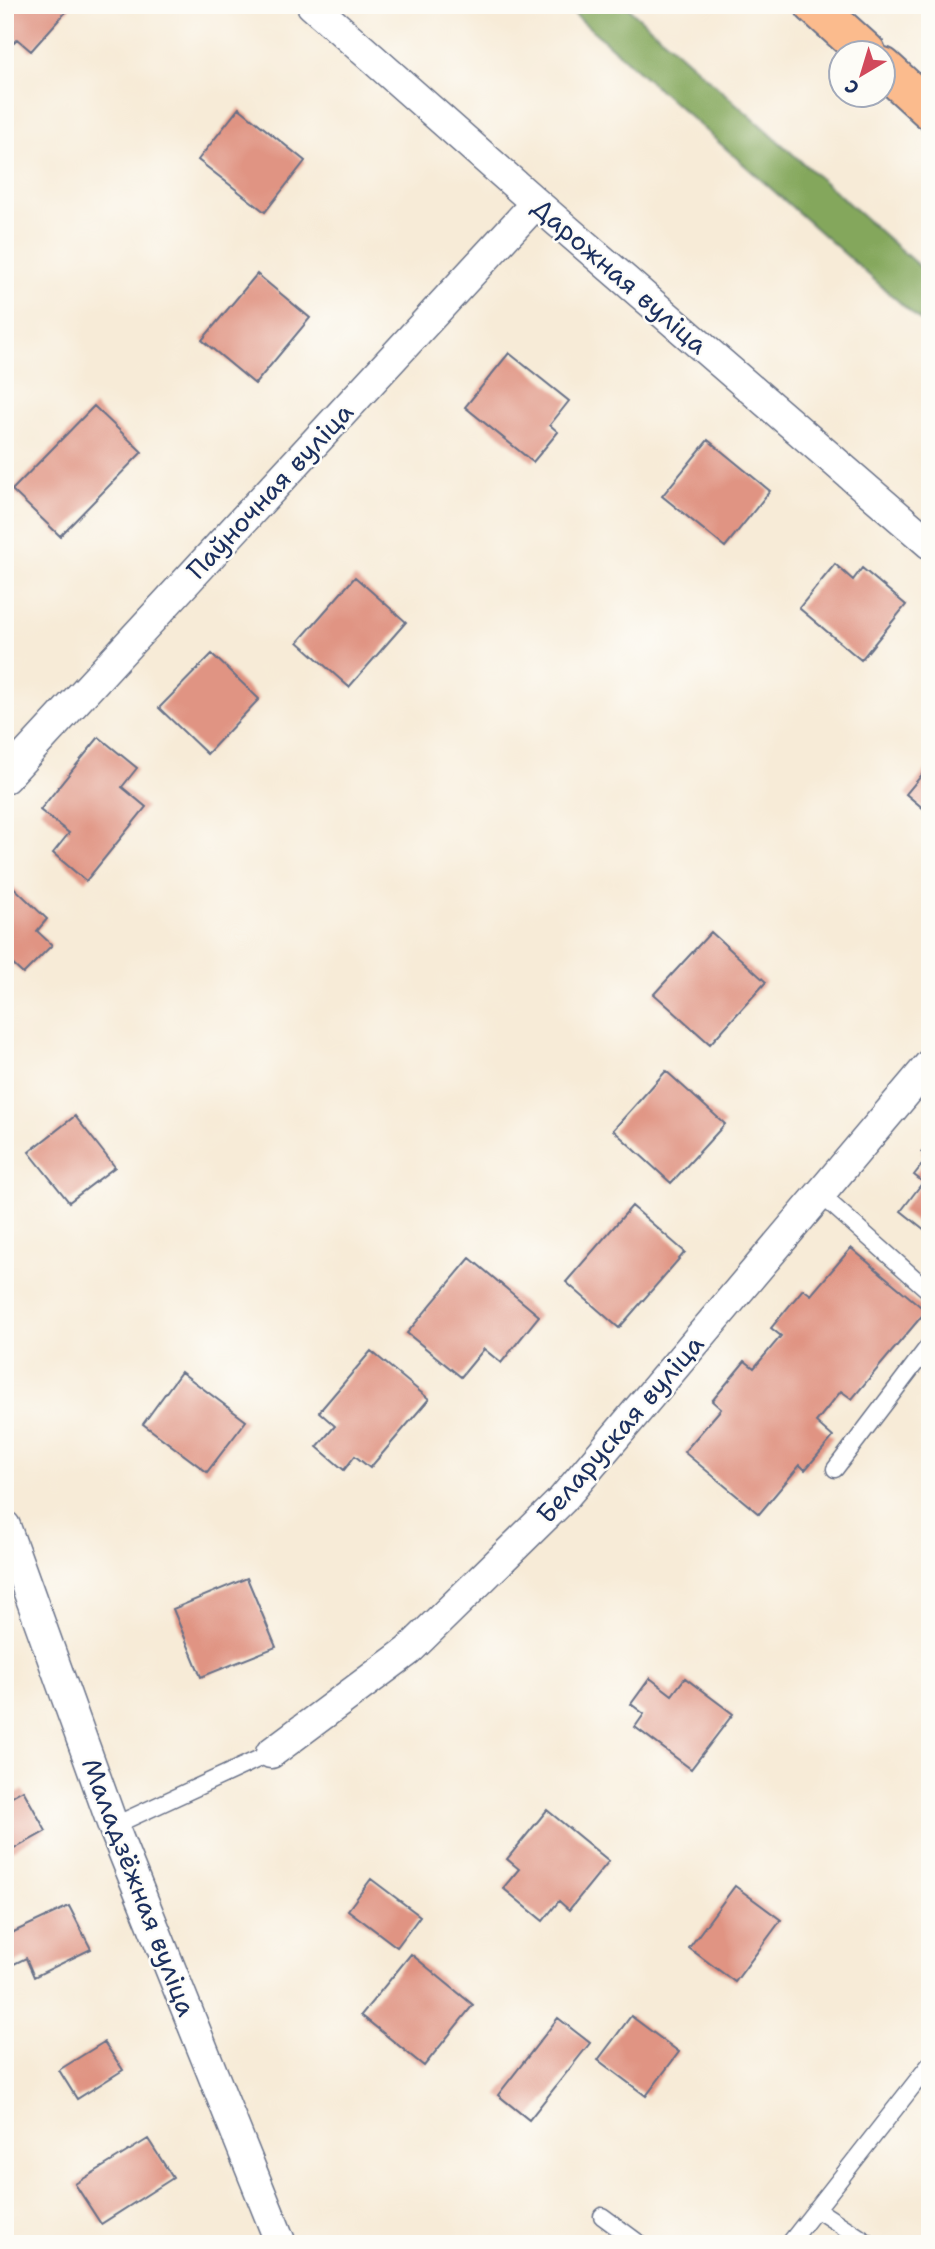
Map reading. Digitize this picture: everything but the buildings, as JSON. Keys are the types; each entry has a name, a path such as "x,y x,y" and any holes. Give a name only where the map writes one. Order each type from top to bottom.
{"main road":[{"path":"814,5 851,38"},
{"path":"897,80 930,110"}],"street":[{"name":"Дарожная вуліца","path":"312,5 930,544"},
{"name":"Паўночная вуліца","path":"5,778 536,203"},
{"name":"Беларуская вуліца","path":"271,1753 408,1651 562,1500 930,1064"},
{"name":"Маладзёжная вуліца","path":"5,1527 113,1826 281,2244"}],"lane":[{"path":"820,1194 930,1292"},
{"path":"835,1469 930,1344"},
{"path":"113,1826 271,1753"},
{"path":"789,2244 930,2064"},
{"path":"816,2209 870,2244"},
{"path":"603,2216 640,2244"}],"green space":[{"path":"564,5 625,5 930,276 930,318 924,324"}]}
